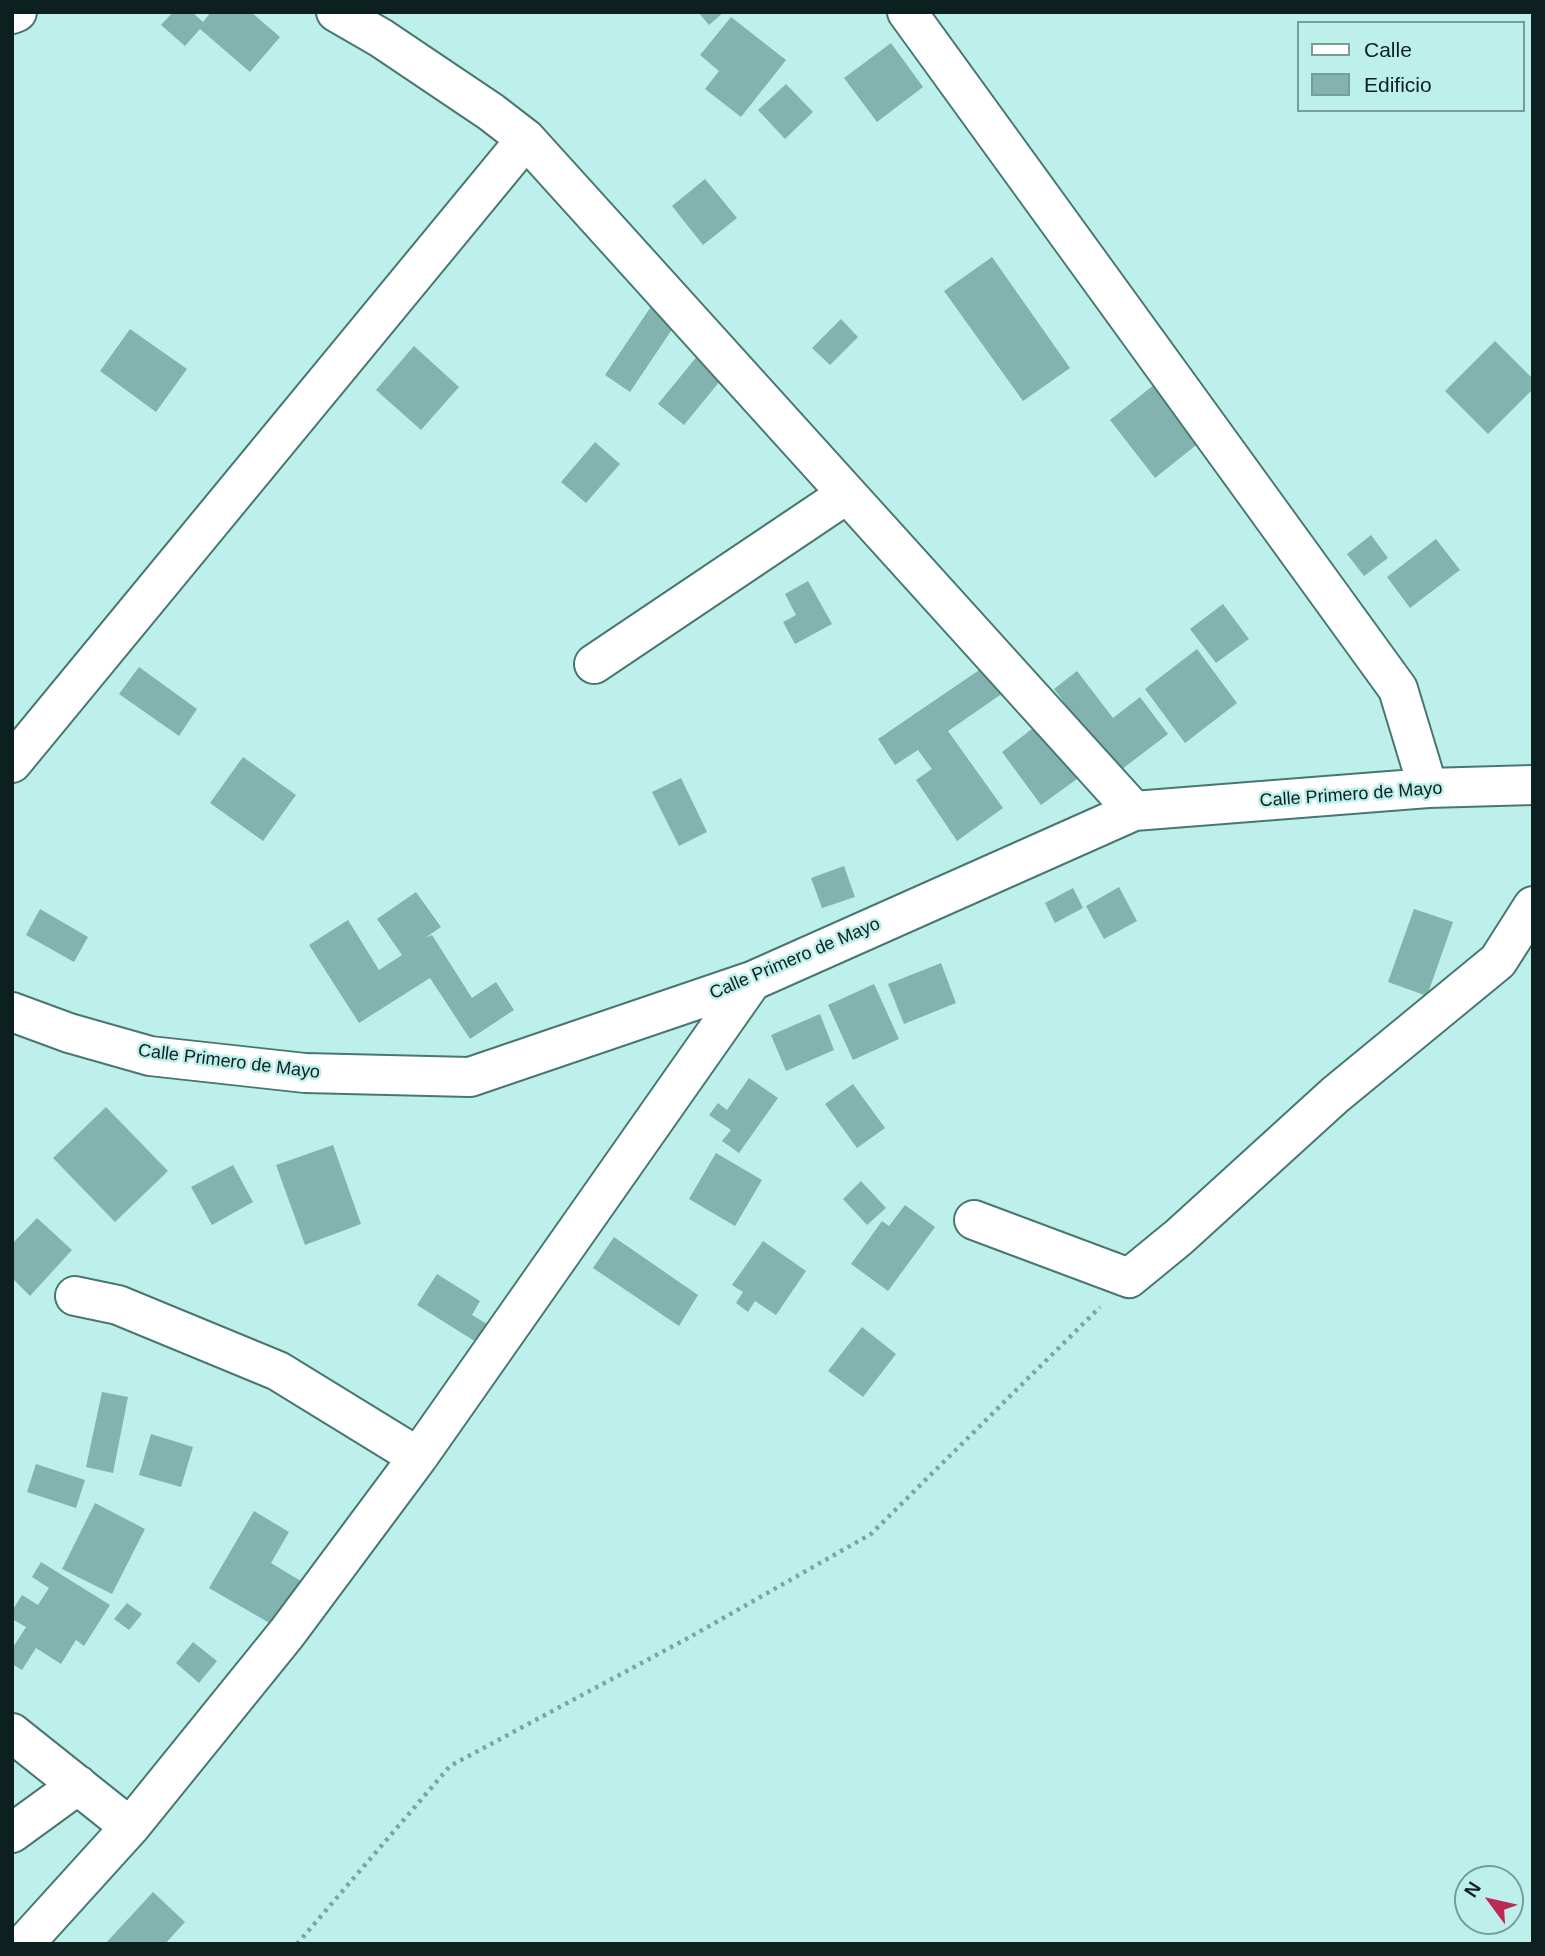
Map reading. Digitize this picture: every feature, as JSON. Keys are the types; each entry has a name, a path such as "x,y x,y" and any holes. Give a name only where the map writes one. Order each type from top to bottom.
{"street":[{"path":"12,14 17,12"},
{"path":"336,12 381,38 491,112 526,139 1134,811"},
{"path":"907,12 1398,689 1428,788"},
{"path":"12,763 526,139"},
{"path":"594,664 847,494"},
{"name":"Calle Primero de Mayo","path":"12,1012 69,1033 149,1056 305,1073 470,1077 752,981 1134,811 1428,788 1533,785"},
{"path":"974,1220 1129,1278 1179,1237 1335,1095 1498,961 1533,906"},
{"path":"24,1944 130,1828 288,1633 418,1457 752,981"},
{"path":"75,1296 118,1305 278,1371 418,1457"},
{"path":"12,1733 130,1828"},
{"path":"12,1833 78,1784"}],"path":[{"path":"297,1944 450,1766 690,1637 872,1534 1129,1278"}],"building":[{"path":"173,12 192,12 203,22 211,12 251,12 280,37 250,72 200,29 185,46 161,25"},
{"path":"698,12 724,12 709,25"},
{"path":"731,17 786,60 741,117 705,89 719,71 700,55"},
{"path":"891,43 923,87 877,122 844,78"},
{"path":"786,84 813,112 785,139 758,110"},
{"path":"705,179 737,218 703,245 672,206"},
{"path":"992,257 1070,368 1023,401 944,291"},
{"path":"652,305 677,322 630,392 605,375"},
{"path":"841,319 858,337 830,365 812,348"},
{"path":"130,329 187,369 156,412 100,371"},
{"path":"1495,341 1533,379 1533,389 1488,434 1445,391"},
{"path":"414,346 459,387 421,430 376,390"},
{"path":"703,349 729,370 684,425 658,404"},
{"path":"1155,384 1200,442 1155,478 1110,420"},
{"path":"595,442 620,464 586,503 561,482"},
{"path":"1371,535 1388,558 1364,576 1347,554"},
{"path":"1436,539 1460,570 1410,608 1387,577"},
{"path":"808,581 832,624 795,644 783,622 796,615 785,594"},
{"path":"1223,604 1249,639 1216,663 1190,629"},
{"path":"1197,649 1237,703 1185,743 1145,689"},
{"path":"988,664 1006,691 948,731 1003,808 957,841 916,780 932,769 918,750 895,765 878,739"},
{"path":"139,667 197,709 179,736 119,694"},
{"path":"1077,671 1113,718 1140,697 1168,734 1117,773 1054,689"},
{"path":"1041,722 1081,776 1041,805 1002,752"},
{"path":"243,757 296,795 263,841 210,803"},
{"path":"681,778 707,832 679,846 652,792"},
{"path":"844,866 855,897 822,908 811,878"},
{"path":"1119,887 1137,921 1104,939 1086,906"},
{"path":"1073,888 1083,908 1055,923 1045,903"},
{"path":"416,892 441,927 425,938 432,935 472,998 496,982 514,1010 470,1039 430,978 359,1023 309,945 348,920 379,970 402,955 377,919"},
{"path":"40,909 88,937 74,962 26,935"},
{"path":"1414,909 1453,922 1427,996 1388,982"},
{"path":"941,963 956,1003 904,1024 888,984"},
{"path":"874,984 899,1039 853,1060 828,1005"},
{"path":"820,1014 834,1050 786,1071 771,1035"},
{"path":"749,1078 778,1098 739,1153 722,1141 731,1130 709,1115 718,1103 727,1110"},
{"path":"853,1084 885,1128 857,1148 825,1104"},
{"path":"106,1107 168,1171 115,1222 53,1158"},
{"path":"333,1145 361,1224 305,1245 276,1165"},
{"path":"716,1153 762,1180 735,1226 689,1199"},
{"path":"233,1165 253,1202 212,1225 191,1187"},
{"path":"861,1181 886,1208 867,1225 843,1199"},
{"path":"905,1205 935,1227 888,1291 851,1264 882,1221 889,1226"},
{"path":"37,1218 72,1250 30,1296 12,1278 12,1244"},
{"path":"614,1237 698,1295 679,1326 593,1268"},
{"path":"763,1241 806,1271 776,1315 755,1301 748,1312 736,1303 743,1292 732,1285"},
{"path":"437,1274 480,1301 472,1315 492,1327 481,1345 417,1305"},
{"path":"862,1327 896,1354 863,1397 828,1371"},
{"path":"102,1392 128,1397 113,1473 86,1467"},
{"path":"151,1434 193,1447 181,1487 139,1475"},
{"path":"36,1464 85,1480 76,1508 27,1492"},
{"path":"95,1503 145,1529 112,1594 62,1569"},
{"path":"254,1511 289,1532 271,1563 304,1583 278,1628 209,1588"},
{"path":"41,1562 110,1605 84,1646 76,1640 61,1664 36,1648 22,1670 12,1664 12,1649 26,1627 12,1619 12,1611 22,1595 38,1605 49,1588 32,1577"},
{"path":"127,1603 142,1614 129,1630 114,1619"},
{"path":"193,1642 217,1661 199,1683 176,1663"},
{"path":"153,1892 185,1922 165,1944 105,1944"}]}
